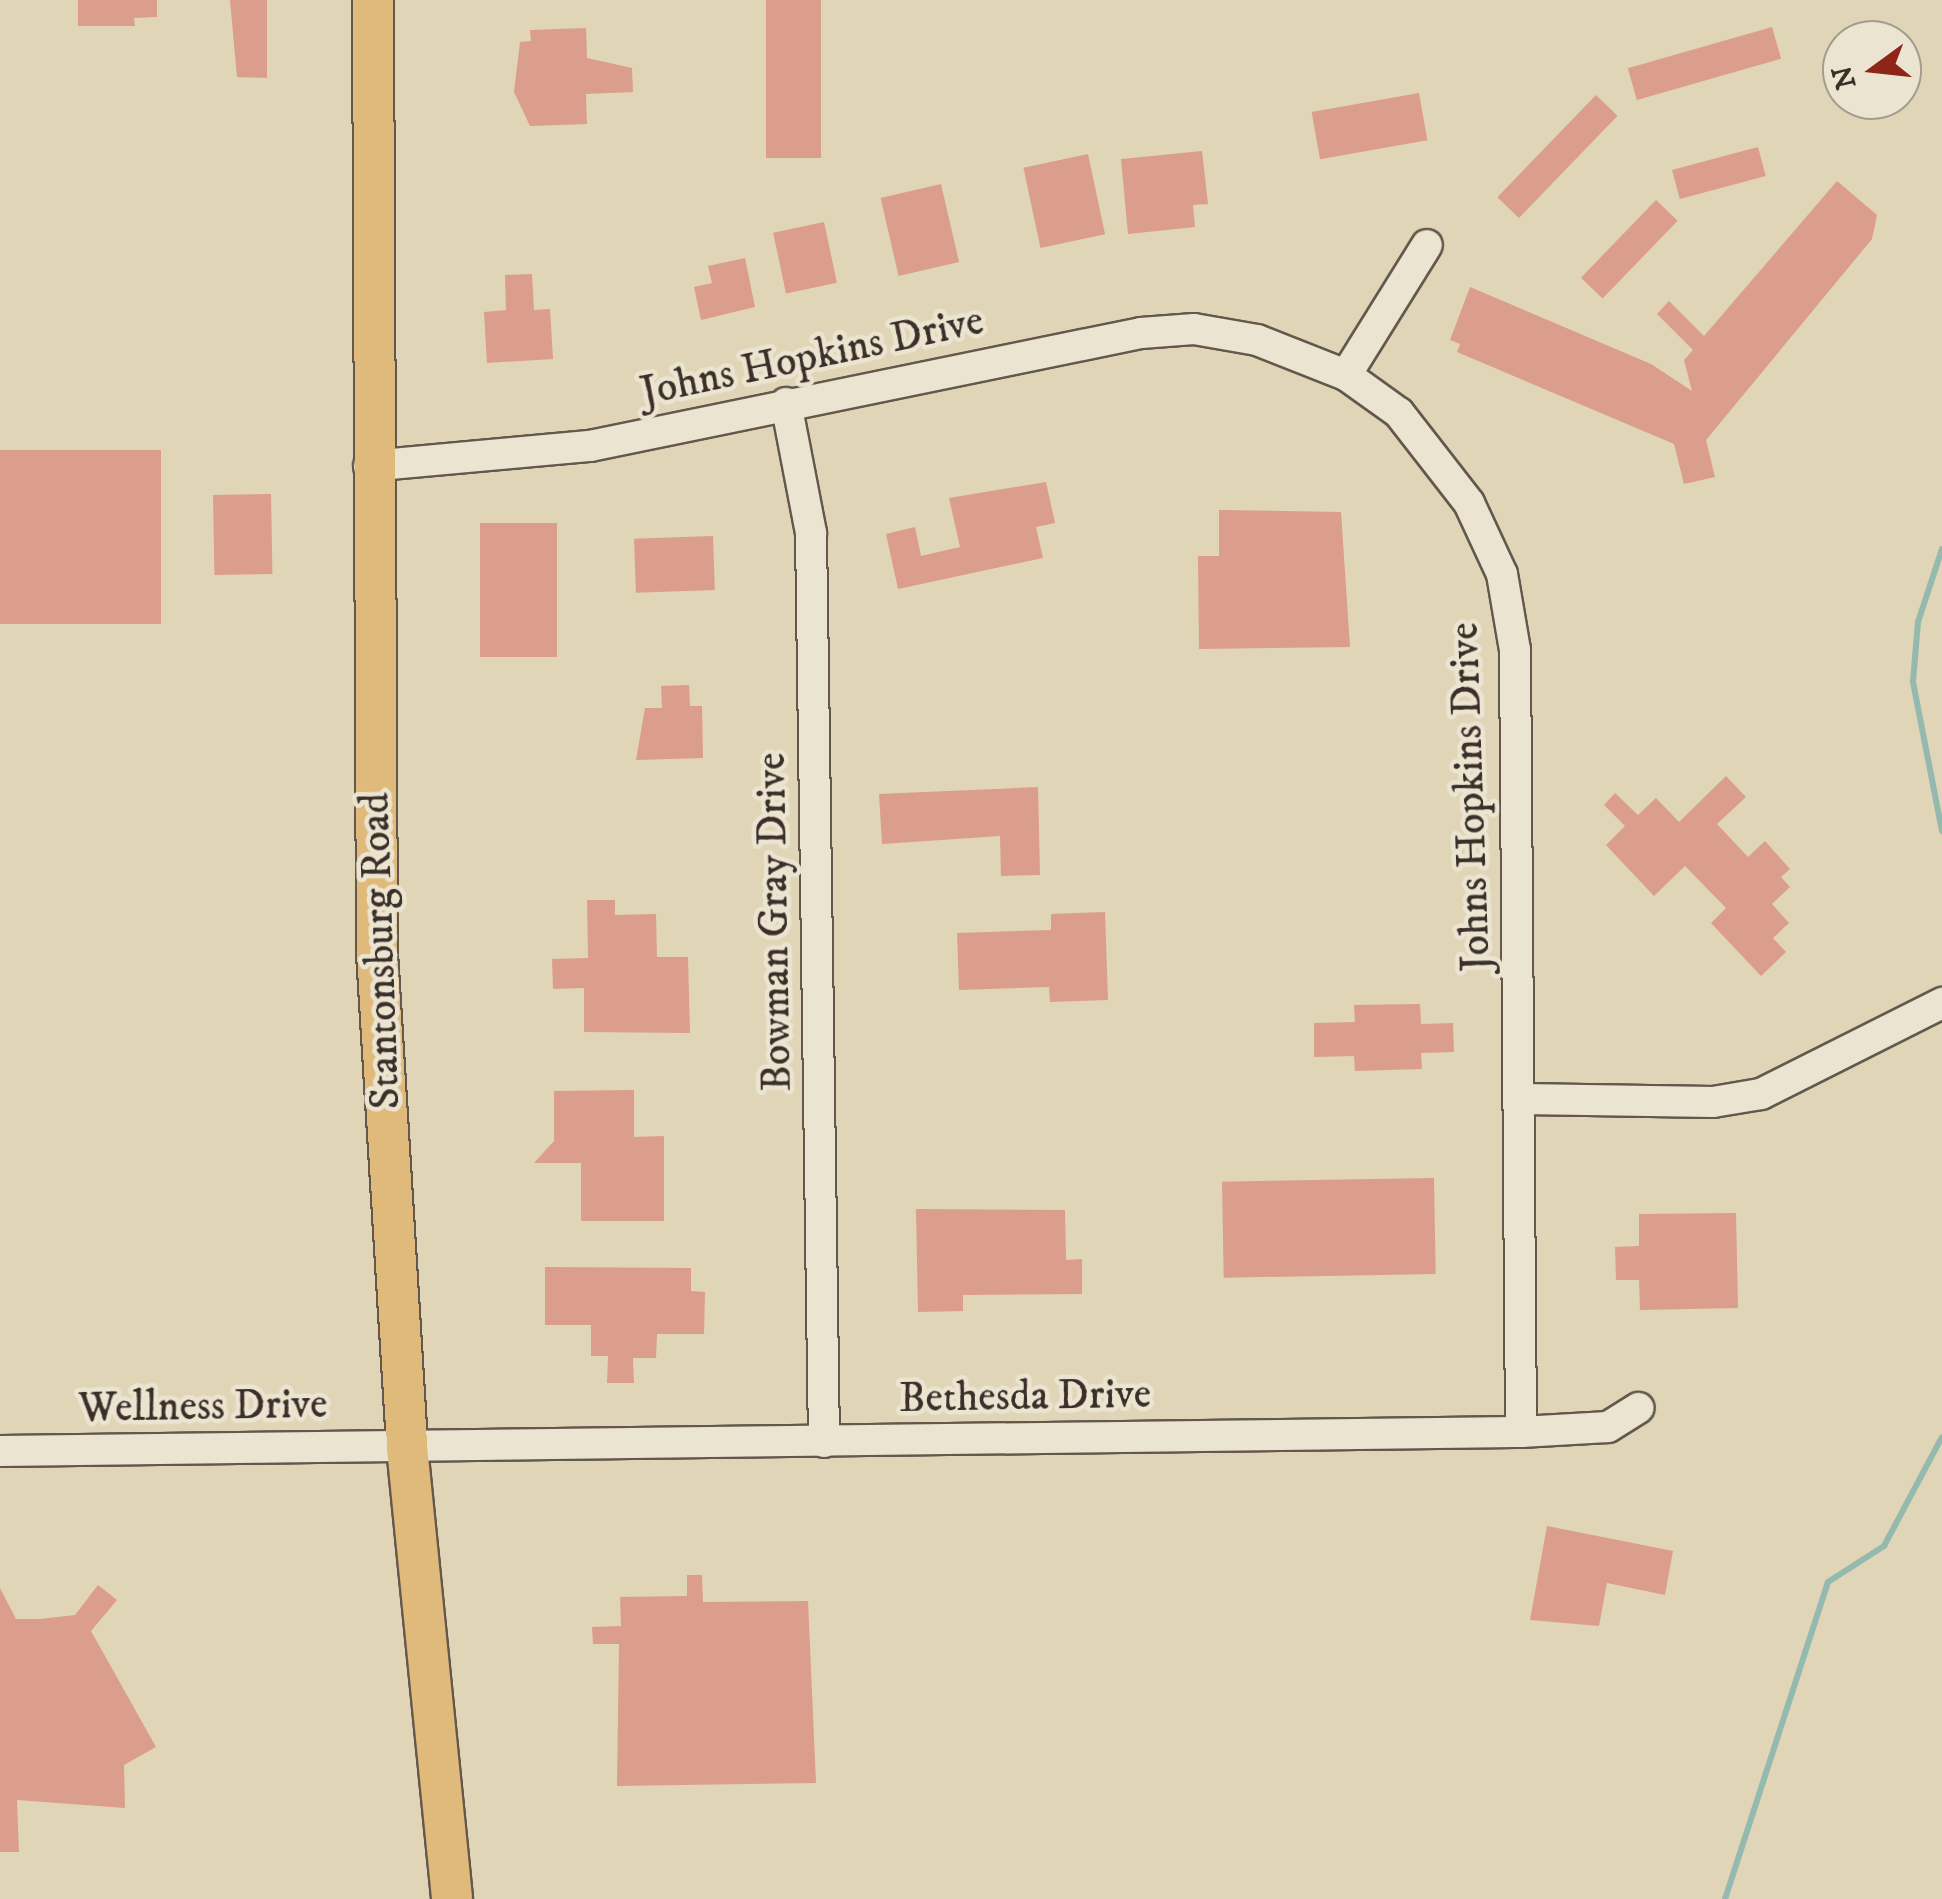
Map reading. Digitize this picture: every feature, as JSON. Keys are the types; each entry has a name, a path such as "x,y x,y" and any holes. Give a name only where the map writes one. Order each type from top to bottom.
{"main road":[{"name":"Stantonsburg Road","path":"372,0 369,466 377,953 407,1447 452,1899"}],"street":[{"path":"1346,375 1426,245"},
{"name":"Johns Hopkins Drive","path":"369,466 590,446 1141,332 1194,329 1257,340 1346,375 1436,452 1502,574 1516,650 1523,1100 1522,1432"},
{"name":"Bowman Gray Drive","path":"786,403 811,533 824,1442"},
{"path":"1523,1100 1713,1102 1761,1094 1942,1003"},
{"name":"Bethesda Drive","path":"407,1447 1522,1432 1608,1426 1638,1408"},
{"name":"Wellness Drive","path":"0,1451 407,1447"}],"building":[{"path":"78,0 157,0 157,17 134,18 135,26 78,26"},
{"path":"230,0 267,0 267,78 237,77"},
{"path":"766,0 821,0 821,158 766,158"},
{"path":"1772,27 1781,59 1637,100 1628,68"},
{"path":"586,28 587,58 632,68 633,92 586,94 587,124 530,126 514,92 520,42 531,41 530,30"},
{"path":"1419,93 1427,140 1320,159 1312,112"},
{"path":"1596,95 1618,116 1519,218 1497,197"},
{"path":"1758,147 1766,176 1680,199 1672,170"},
{"path":"1202,151 1208,204 1193,205 1195,227 1128,234 1121,159"},
{"path":"1088,154 1105,234 1040,248 1023,168"},
{"path":"1837,181 1877,215 1872,239 1706,440 1715,477 1684,484 1674,444 1457,352 1460,344 1450,340 1470,287 1651,364 1692,391 1684,360 1693,350 1657,314 1669,301 1704,336"},
{"path":"941,184 959,262 899,276 881,198"},
{"path":"1656,200 1678,221 1603,299 1581,278"},
{"path":"824,222 837,283 786,293 773,233"},
{"path":"745,258 755,307 701,320 694,287 712,283 708,266"},
{"path":"532,274 534,310 550,309 553,359 487,363 484,312 506,310 505,275"},
{"path":"0,450 161,450 161,624 0,624"},
{"path":"1046,482 1055,523 1036,527 1043,558 898,589 886,534 915,527 921,556 960,547 949,498"},
{"path":"271,494 272,574 214,575 213,495"},
{"path":"1219,510 1341,512 1350,647 1199,649 1198,556 1219,556"},
{"path":"480,523 557,523 557,657 480,657"},
{"path":"713,536 715,590 636,593 634,539"},
{"path":"689,685 690,706 702,706 703,758 636,760 645,708 662,708 661,686"},
{"path":"1726,776 1746,797 1717,824 1748,857 1765,841 1790,869 1781,877 1790,887 1772,904 1789,923 1773,938 1786,952 1761,976 1711,923 1726,908 1685,866 1654,896 1606,845 1625,826 1604,805 1615,793 1638,815 1656,798 1679,822"},
{"path":"1038,787 1040,875 1001,876 1000,836 882,844 879,794"},
{"path":"587,900 615,900 615,915 656,914 657,957 688,957 690,1033 584,1032 584,988 553,989 552,959 588,958"},
{"path":"1105,912 1108,1000 1050,1002 1049,987 959,990 957,933 1051,930 1051,914"},
{"path":"1420,1004 1421,1024 1453,1023 1454,1052 1421,1053 1422,1069 1355,1071 1354,1056 1314,1057 1314,1023 1355,1022 1354,1005"},
{"path":"634,1090 634,1137 664,1136 664,1221 581,1221 581,1163 534,1163 554,1141 554,1091"},
{"path":"1434,1178 1436,1274 1224,1278 1222,1182"},
{"path":"916,1209 1065,1210 1066,1260 1082,1259 1082,1294 963,1295 963,1311 918,1312"},
{"path":"1736,1213 1738,1308 1640,1310 1639,1280 1616,1280 1615,1247 1639,1246 1639,1214"},
{"path":"545,1267 691,1268 691,1291 705,1292 704,1334 657,1334 656,1358 633,1358 634,1383 607,1383 608,1356 591,1356 591,1325 545,1325"},
{"path":"1547,1526 1673,1551 1665,1595 1607,1583 1599,1626 1530,1620"},
{"path":"687,1575 702,1575 703,1602 808,1601 816,1783 617,1786 619,1644 593,1644 592,1627 621,1626 620,1597 687,1596"},
{"path":"98,1585 117,1600 91,1631 156,1747 124,1765 125,1808 17,1800 19,1852 0,1852 0,1588 16,1619 40,1619 75,1615"}],"waterway":[{"path":"1942,549 1918,622 1913,682 1942,831"},
{"path":"1725,1899 1828,1582 1884,1546 1942,1437"}]}
